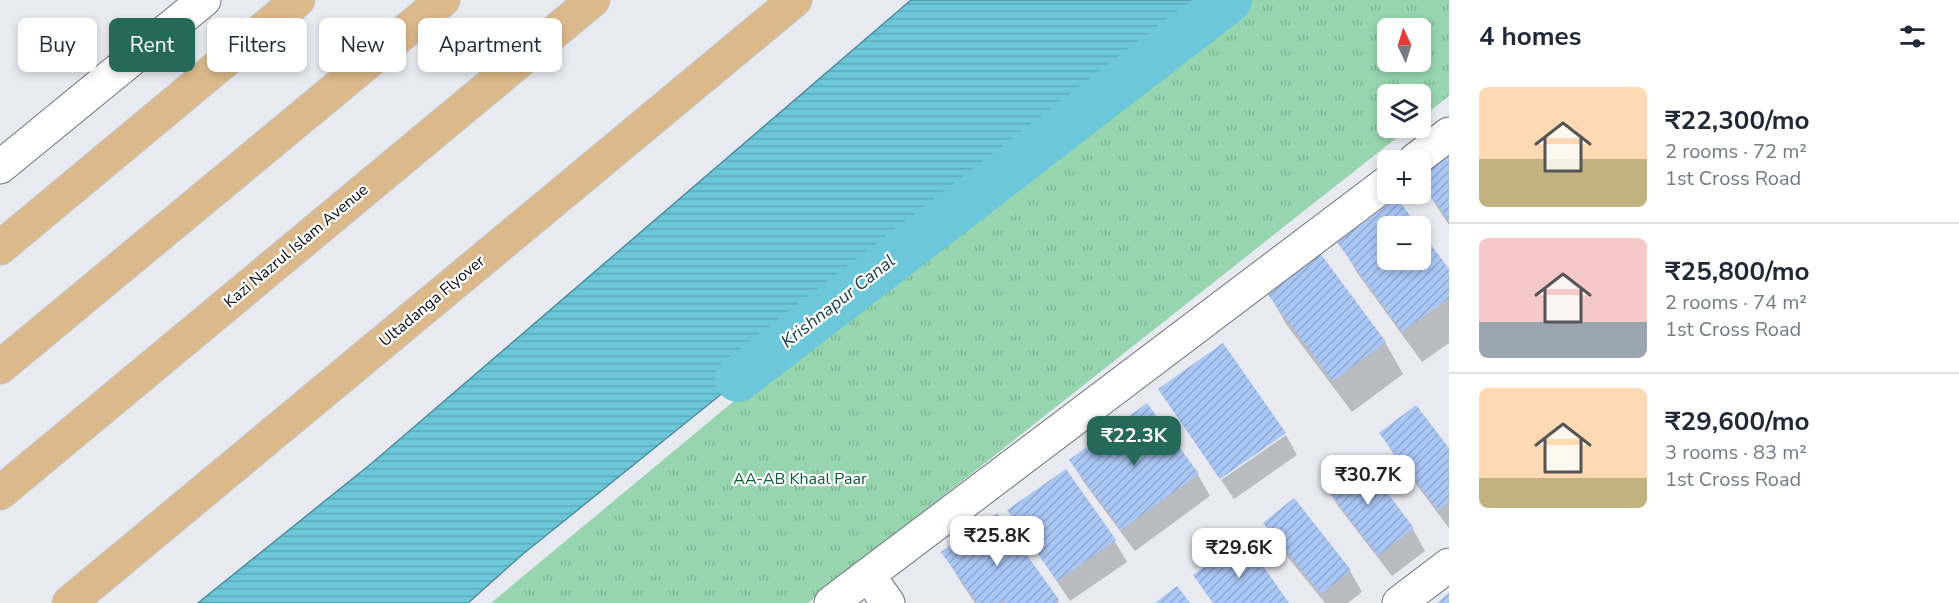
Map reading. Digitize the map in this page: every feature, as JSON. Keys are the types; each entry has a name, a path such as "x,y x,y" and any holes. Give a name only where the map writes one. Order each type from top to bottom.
{"main road":[{"path":"0,248 298,0"},
{"path":"0,367 443,0"},
{"name":"Kazi Nazrul Islam Avenue","path":"0,493 592,0"},
{"name":"Ultadanga Flyover","path":"69,603 795,0"}],"street":[{"path":"0,167 186,4"},
{"path":"1428,150 1449,134"},
{"path":"831,603 1377,190"},
{"path":"1399,603 1449,565"},
{"path":"868,575 888,603"}],"green space":[{"name":"AA-AB Khaal Paar","path":"1244,0 1449,0 1449,96 1431,110 1431,84 1377,84 1377,138 1396,138 1381,150 1377,150 1377,153 808,603 491,603 740,396"}],"water":[{"path":"911,0 1210,0 523,554 468,603 198,603 372,463"}],"building":[{"path":"1449,151 1449,220 1431,196 1431,164"},
{"path":"1389,204 1402,204 1410,216 1377,216 1377,270 1431,270 1431,245 1449,269 1449,298 1402,332 1337,242"},
{"path":"1320,253 1386,342 1333,381 1266,292"},
{"path":"1223,343 1286,433 1220,479 1158,389"},
{"path":"1147,403 1199,474 1121,530 1069,460"},
{"path":"1416,405 1449,448 1449,502 1438,510 1379,433"},
{"path":"1359,456 1414,528 1378,556 1323,484"},
{"path":"1066,469 1116,540 1057,581 1007,510"},
{"path":"1294,498 1351,570 1321,594 1263,523"},
{"path":"997,513 1059,600 1055,603 1005,603 1003,600 999,603 977,603 941,552"},
{"path":"1244,539 1289,603 1213,603 1193,575"},
{"path":"1177,586 1190,603 1155,603"},
{"path":"1449,593 1449,603 1437,603"}],"waterway":[{"name":"Krishnapur Canal","path":"738,379 1229,0"}]}
